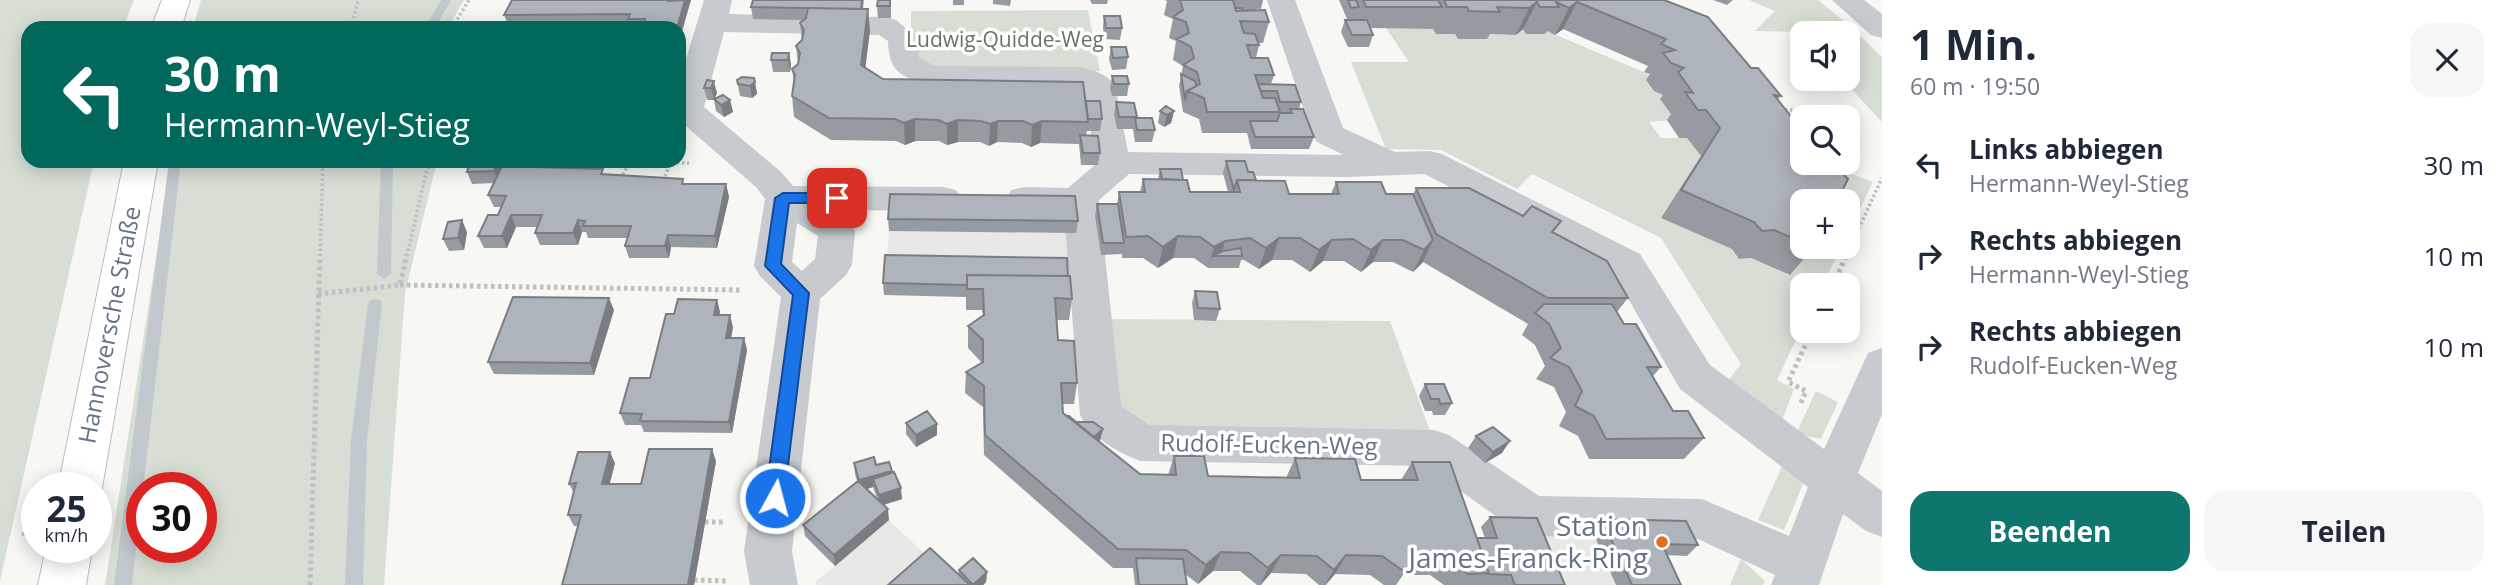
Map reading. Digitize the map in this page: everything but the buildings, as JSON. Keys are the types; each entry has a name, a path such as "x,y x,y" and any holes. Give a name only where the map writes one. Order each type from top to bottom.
{"street":[{"path":"168,21 176,0"},
{"path":"1281,0 1329,134 1387,162"},
{"path":"1846,0 1882,29"},
{"path":"774,585 768,551 801,293 834,265 836,231 783,198 769,180 687,110 715,11 886,26 904,38 904,62 929,75 1080,76 1099,85 1114,167"},
{"path":"783,198 1081,200 1082,193 1121,163 1345,166 1430,162 1627,264 1695,377 1882,517"},
{"name":"Hannoversche Straße","path":"83,472 140,168"},
{"path":"783,198 773,266 801,293"},
{"name":"Rudolf-Eucken-Weg","path":"1081,200 1101,415 1141,443 1434,448 1531,516 1702,519 1799,575"},
{"path":"1799,575 1832,482 1882,365"},
{"path":"62,585 66,563"}],"path":[{"path":"353,21 358,0"},
{"path":"456,21 469,0"},
{"path":"1773,110 1790,110"},
{"path":"310,585 323,168"},
{"path":"400,285 428,168"},
{"path":"551,178 555,168"},
{"path":"617,187 627,168"},
{"path":"659,191 669,168"},
{"path":"1860,223 1882,178"},
{"path":"318,294 400,285 729,290"}],"shaded area":[{"path":"891,206 1074,208 1080,270 1065,270 1067,298 884,295"},
{"path":"859,492 958,585 817,585 815,582 835,566 805,536"},
{"path":"1481,527 1639,531 1665,585 1502,585"}],"green space":[{"path":"0,0 134,0 126,21 21,21 21,168 92,168 24,472 21,472 21,487 0,581"},
{"path":"201,0 464,0 452,21 195,21"},
{"path":"1749,0 1818,0 1844,21 1790,21 1790,32 1755,31 1775,11"},
{"name":"Ludwig-Quidde-Weg","path":"1088,10 1100,71 927,70 911,61 911,11"},
{"path":"1386,28 1434,29 1436,34 1455,34 1458,39 1486,39 1484,34 1516,35 1523,29 1542,29 1658,78 1654,91 1666,96 1675,120 1649,122 1661,138 1687,138 1701,156 1662,218 1732,249 1739,259 1751,258 1789,275 1790,273 1790,343 1794,343 1777,380 1794,389 1781,423 1726,383 1741,364 1661,238 1532,174 1517,189 1441,150 1386,149 1351,62 1409,62"},
{"path":"1860,36 1882,57 1882,122 1853,91 1860,91"},
{"path":"170,168 435,168 405,293 384,585 105,585 108,563 112,563 112,540"},
{"path":"1807,175 1855,175 1873,182 1860,209 1860,189 1814,189"},
{"path":"1798,259 1835,259 1829,273 1790,273"},
{"path":"1102,319 1390,321 1431,434 1139,432 1113,413"},
{"path":"1816,391 1838,402 1821,439 1796,434"},
{"path":"1784,462 1803,484 1784,530 1758,520"},
{"path":"1741,559 1765,581 1763,585 1730,585"}],"waterway":[{"path":"434,21 446,0"},
{"path":"384,274 387,168"},
{"path":"123,585 174,169"},
{"path":"354,585 359,440 375,304"}],"place":[{"name":"Station James-Franck-Ring","path":"1662,542"}],"route":[{"path":"775,498 801,293 773,266 783,198 837,198"}]}
